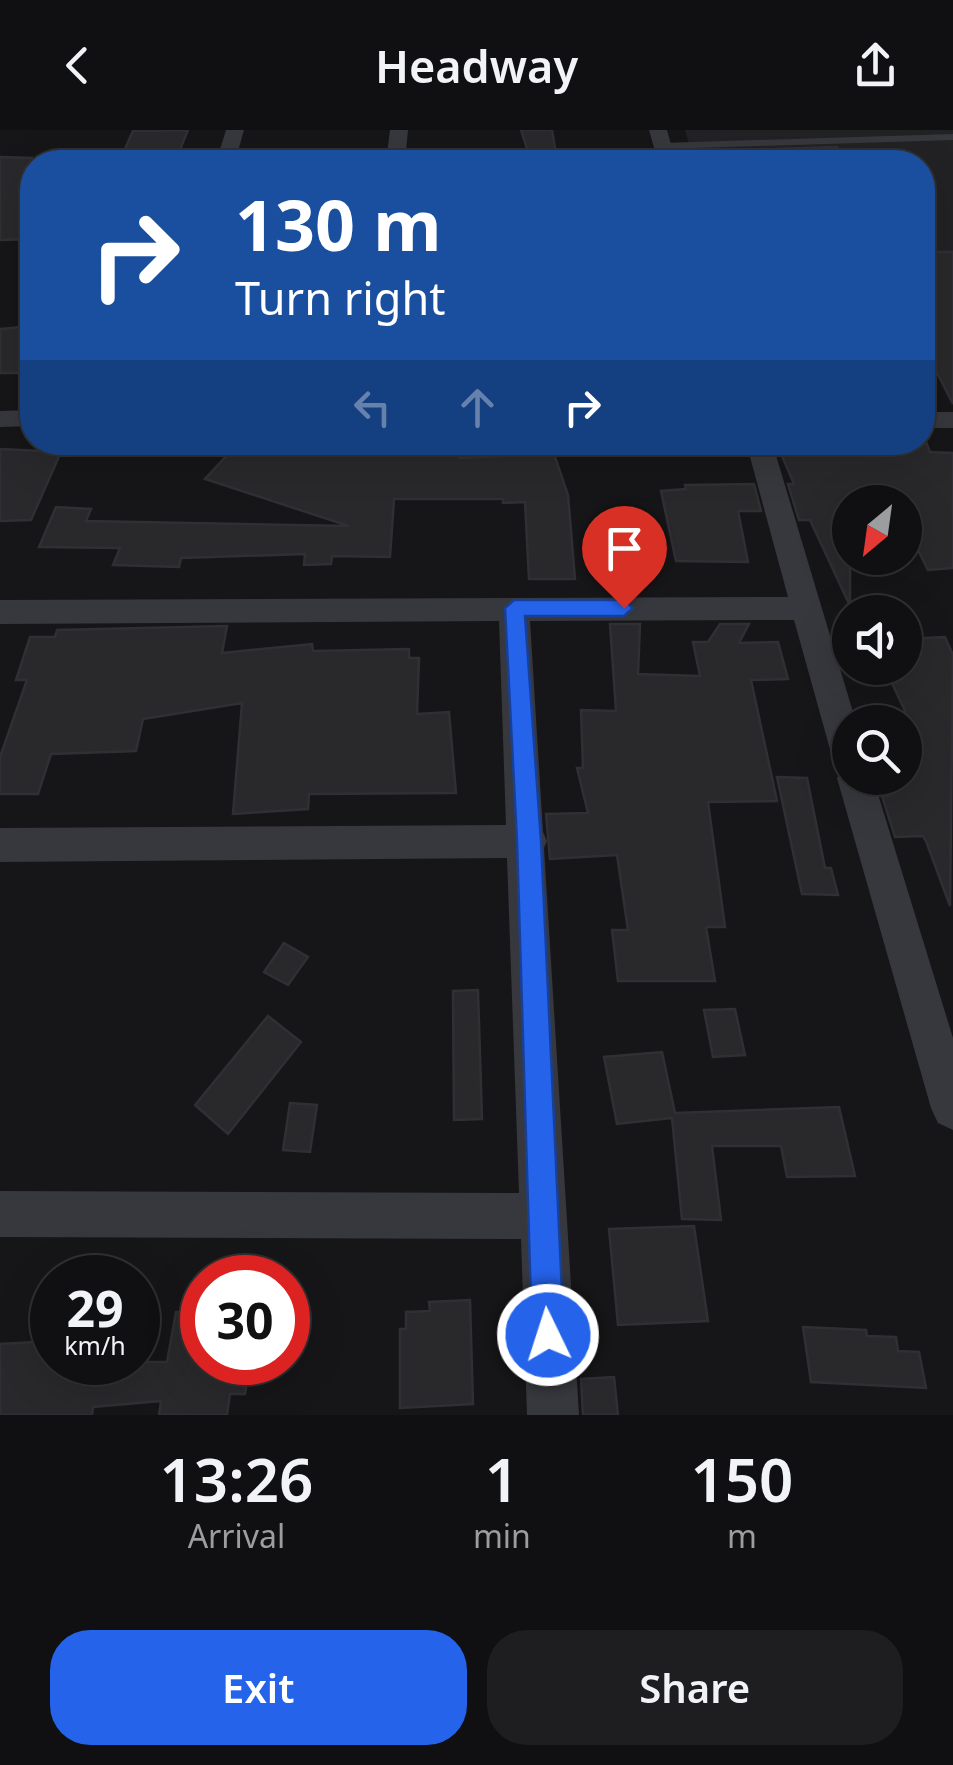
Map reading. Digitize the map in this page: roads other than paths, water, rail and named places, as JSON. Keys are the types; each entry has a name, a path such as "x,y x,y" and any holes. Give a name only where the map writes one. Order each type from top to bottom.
{"street":[{"path":"763,455 834,705"},
{"path":"514,608 529,841 540,1216 553,1415"},
{"path":"0,612 805,608"},
{"path":"860,795 953,1108"},
{"path":"0,845 529,841"},
{"path":"0,1214 540,1216"}],"lane":[{"path":"662,146 953,137"}]}
